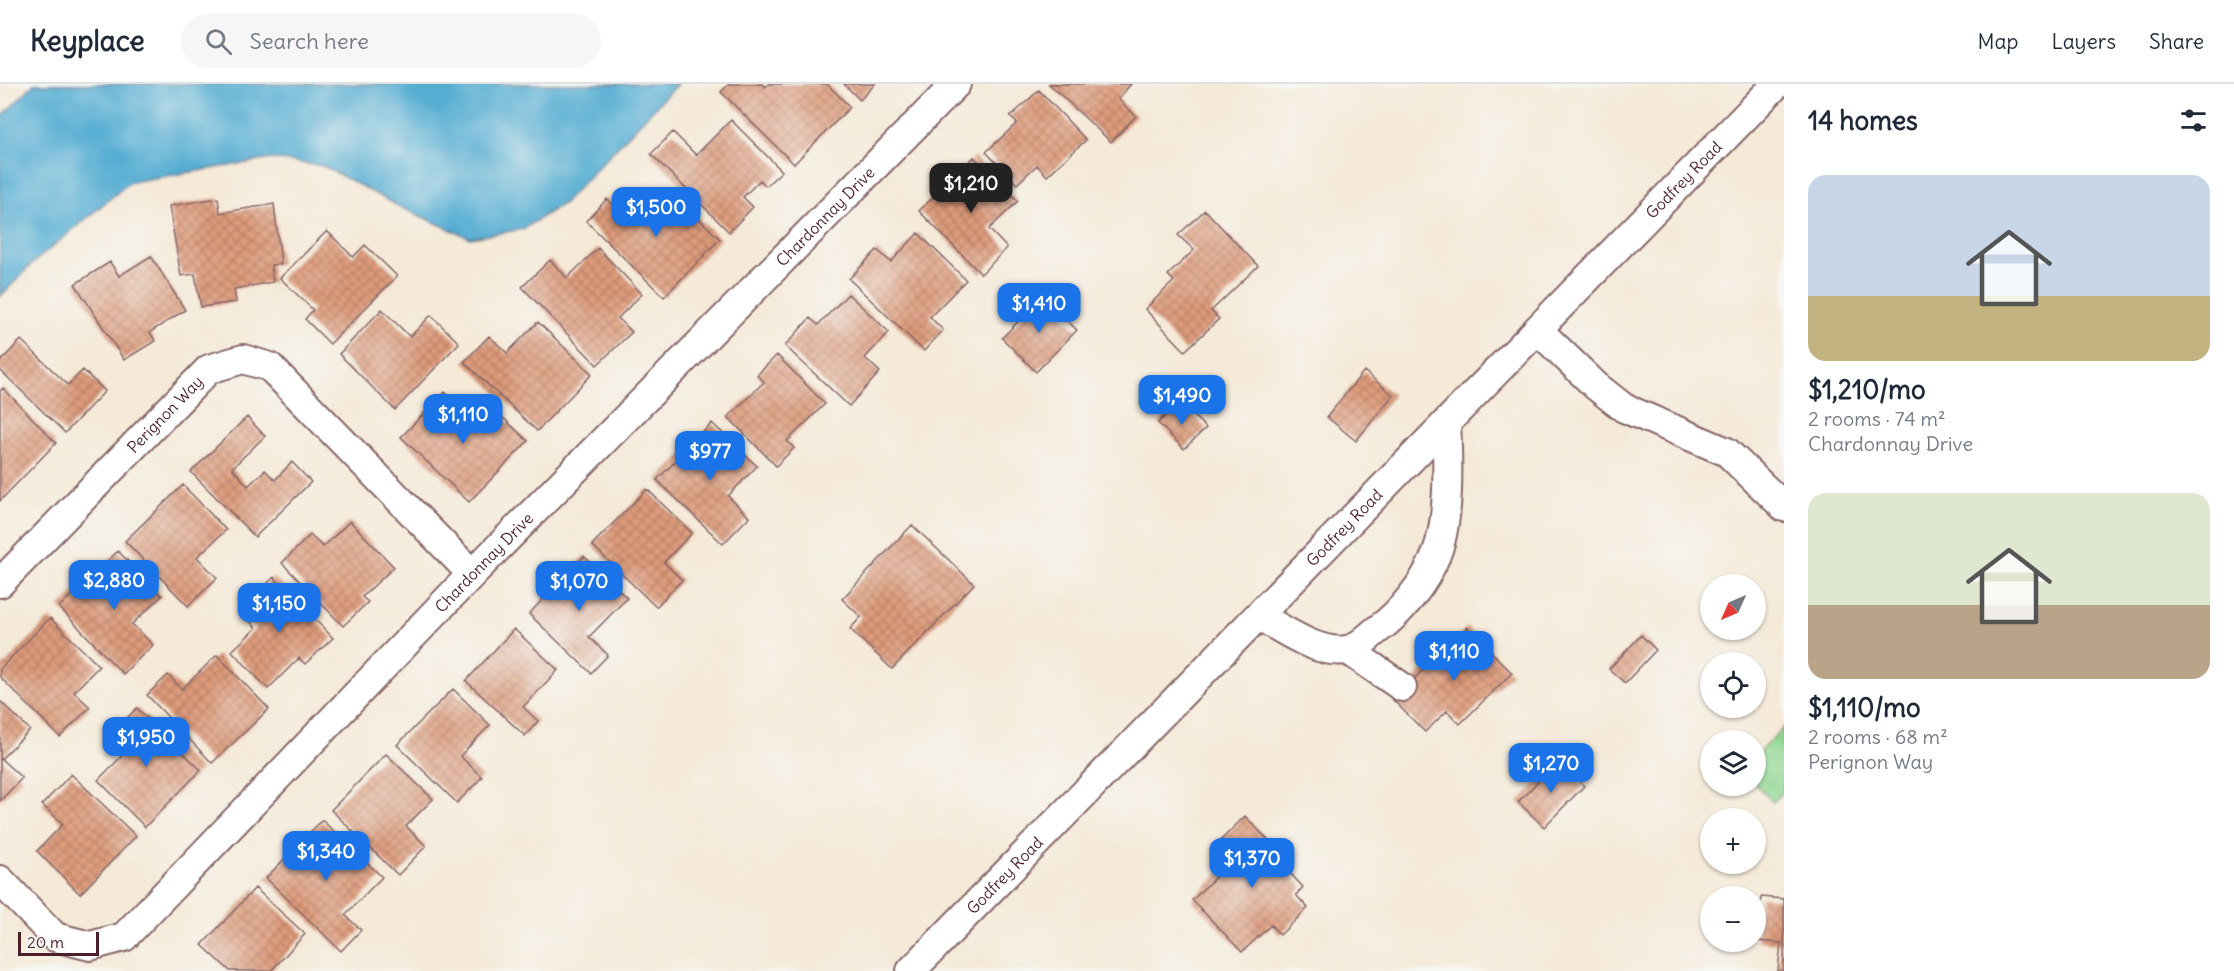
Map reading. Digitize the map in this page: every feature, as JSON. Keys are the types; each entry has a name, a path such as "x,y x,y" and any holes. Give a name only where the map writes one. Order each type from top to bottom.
{"street":[{"name":"Chardonnay Drive","path":"0,880 55,936 90,946 124,937 472,574 956,84"},
{"name":"Godfrey Road","path":"911,971 1777,84"},
{"path":"1538,330 1596,386 1624,408 1727,452 1784,507"},
{"name":"Perignon Way","path":"0,583 209,369 243,359 270,367 472,574"},
{"path":"1348,651 1391,620 1418,586 1436,556 1443,528 1447,474 1446,423"},
{"path":"1259,616 1305,642 1330,650 1348,651 1402,687"}],"green space":[{"path":"1784,727 1784,791 1773,802 1766,795 1766,745"}],"water":[{"path":"34,84 677,84 564,203 523,229 470,238 402,208 323,166 272,159 130,182 32,264 0,297 0,118"}],"building":[{"path":"729,84 762,84 765,87 769,84 827,84 850,107 794,164 721,92"},
{"path":"844,84 875,84 860,100"},
{"path":"1049,84 1131,84 1118,99 1136,116 1111,142"},
{"path":"1039,90 1086,140 1047,176 1037,165 1017,184 986,152 1017,123 1010,117"},
{"path":"731,120 782,171 766,186 760,180 743,197 753,207 729,232 651,154 673,132 696,155"},
{"path":"974,157 1018,201 989,229 1007,248 981,274 919,211"},
{"path":"668,189 720,239 664,297 586,221 607,199 618,209 631,196 647,211"},
{"path":"218,198 220,213 274,204 281,264 271,265 273,282 234,289 236,302 201,307 195,274 181,276 169,206"},
{"path":"1205,210 1258,266 1211,311 1219,319 1185,351 1145,309 1174,281 1168,275 1194,250 1178,235"},
{"path":"327,231 353,257 365,245 397,276 330,344 305,319 313,310 280,278"},
{"path":"918,233 966,280 930,317 943,330 924,351 849,279 877,250 891,262"},
{"path":"598,248 642,294 618,318 632,332 597,365 522,287 550,260 567,278"},
{"path":"151,256 185,310 150,332 155,341 124,360 75,284 110,262 119,276"},
{"path":"848,294 889,332 865,358 880,372 849,406 785,346 810,318 818,325"},
{"path":"1042,297 1077,330 1036,372 1002,338"},
{"path":"382,309 410,337 431,315 459,343 395,410 339,354"},
{"path":"538,322 592,374 537,431 464,362 489,336 507,353"},
{"path":"21,340 68,385 83,370 105,391 65,433 0,370 0,362"},
{"path":"777,355 825,404 787,441 794,448 776,466 728,417 764,382 757,375"},
{"path":"1364,371 1393,395 1356,441 1327,417"},
{"path":"3,388 56,443 0,501 0,391"},
{"path":"445,392 484,429 499,414 528,441 469,502 401,437"},
{"path":"1179,402 1206,428 1184,449 1158,423"},
{"path":"247,417 265,436 232,468 248,486 265,470 275,480 292,462 311,482 255,537 191,472"},
{"path":"712,423 757,466 728,496 749,517 723,544 657,480"},
{"path":"183,485 226,530 197,557 217,578 188,606 125,541"},
{"path":"647,489 692,533 664,562 682,580 656,607 592,545"},
{"path":"350,521 394,567 362,597 368,602 343,626 282,563 310,535 323,547"},
{"path":"912,525 974,584 892,669 850,629 861,617 842,599"},
{"path":"118,551 162,596 132,624 153,645 123,674 59,607"},
{"path":"584,556 627,598 589,637 608,655 591,673 529,614"},
{"path":"274,577 333,638 305,664 299,658 268,689 232,651 256,628 240,610"},
{"path":"50,618 99,666 74,692 90,707 60,737 0,677 0,669"},
{"path":"1467,627 1512,673 1460,724 1447,711 1425,732 1393,700"},
{"path":"514,629 558,670 523,707 538,721 525,736 466,681"},
{"path":"1641,635 1656,650 1625,683 1609,669"},
{"path":"217,655 269,709 212,763 147,695 168,675 182,689"},
{"path":"453,689 490,725 460,756 482,777 457,803 397,745"},
{"path":"0,701 30,730 1,759 22,778 0,801"},
{"path":"137,708 201,770 145,827 98,780 122,756 105,740"},
{"path":"386,754 433,799 406,826 426,846 398,875 331,810"},
{"path":"1558,761 1584,786 1544,827 1518,802"},
{"path":"71,774 136,836 80,894 37,851 63,824 42,805"},
{"path":"1245,816 1293,866 1288,871 1303,887 1296,895 1308,908 1280,935 1271,925 1242,952 1192,900 1237,856 1221,840"},
{"path":"322,820 382,877 345,915 361,930 341,951 266,878"},
{"path":"255,888 305,934 271,971 230,971 202,945"},
{"path":"1766,897 1784,899 1784,971 1778,971 1781,943 1766,942"}]}
